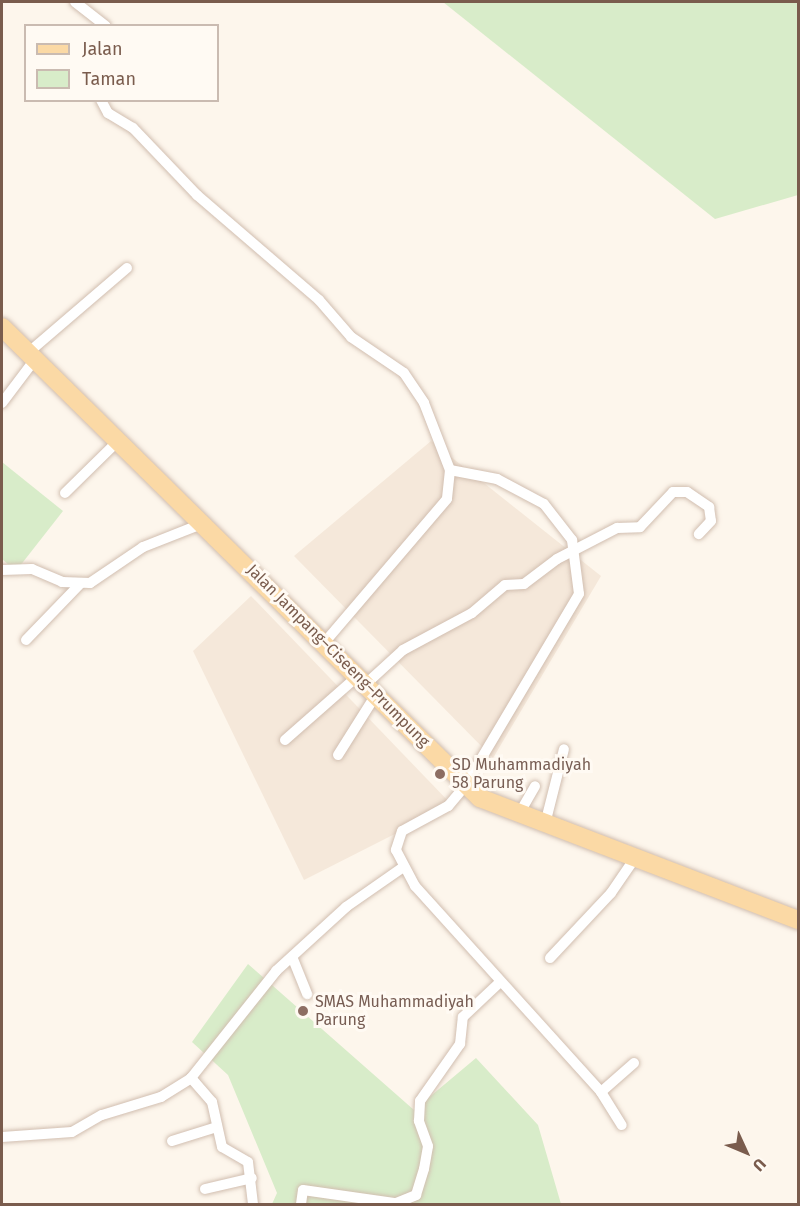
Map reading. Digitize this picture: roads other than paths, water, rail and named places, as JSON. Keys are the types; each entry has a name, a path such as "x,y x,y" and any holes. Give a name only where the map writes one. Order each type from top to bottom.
{"main road":[{"name":"Jalan Jampang–Ciseeng–Prumpung","path":"2,327 368,684 465,786 519,814 798,920"}],"street":[{"path":"75,2 103,24"},
{"path":"102,102 108,113 133,128 197,195 319,300 351,337 404,373 424,403 450,470 440,511 325,642"},
{"path":"2,403 32,355 127,268"},
{"path":"65,493 120,440"},
{"path":"450,470 522,489 562,522 576,550 575,605 465,786 448,806 402,831 396,841 402,868 500,982 601,1092 622,1125"},
{"path":"285,740 368,684 413,643 472,612 505,585 524,584 576,550 617,528 640,527 677,491 697,497 711,511 711,521 699,534"},
{"path":"26,640 80,584 99,579 143,547 204,524"},
{"path":"2,570 32,569 80,584"},
{"path":"338,755 368,684"},
{"path":"544,824 564,749"},
{"path":"519,814 535,786"},
{"path":"550,958 611,893 634,858"},
{"path":"2,1137 72,1132 102,1115 161,1097 191,1078 271,976 293,959 346,907 402,868"},
{"path":"293,959 307,994"},
{"path":"301,1204 303,1190 394,1204 416,1196 428,1146 419,1121 420,1101 460,1044 464,1017 500,982"},
{"path":"601,1092 634,1063"},
{"path":"191,1078 209,1096 222,1146 246,1159 252,1178 253,1204"},
{"path":"172,1141 217,1127"},
{"path":"205,1188 252,1178"}],"place":[{"name":"SD Muhammadiyah 58 Parung","path":"440,774"},
{"name":"SMAS Muhammadiyah Parung","path":"303,1011"}]}
